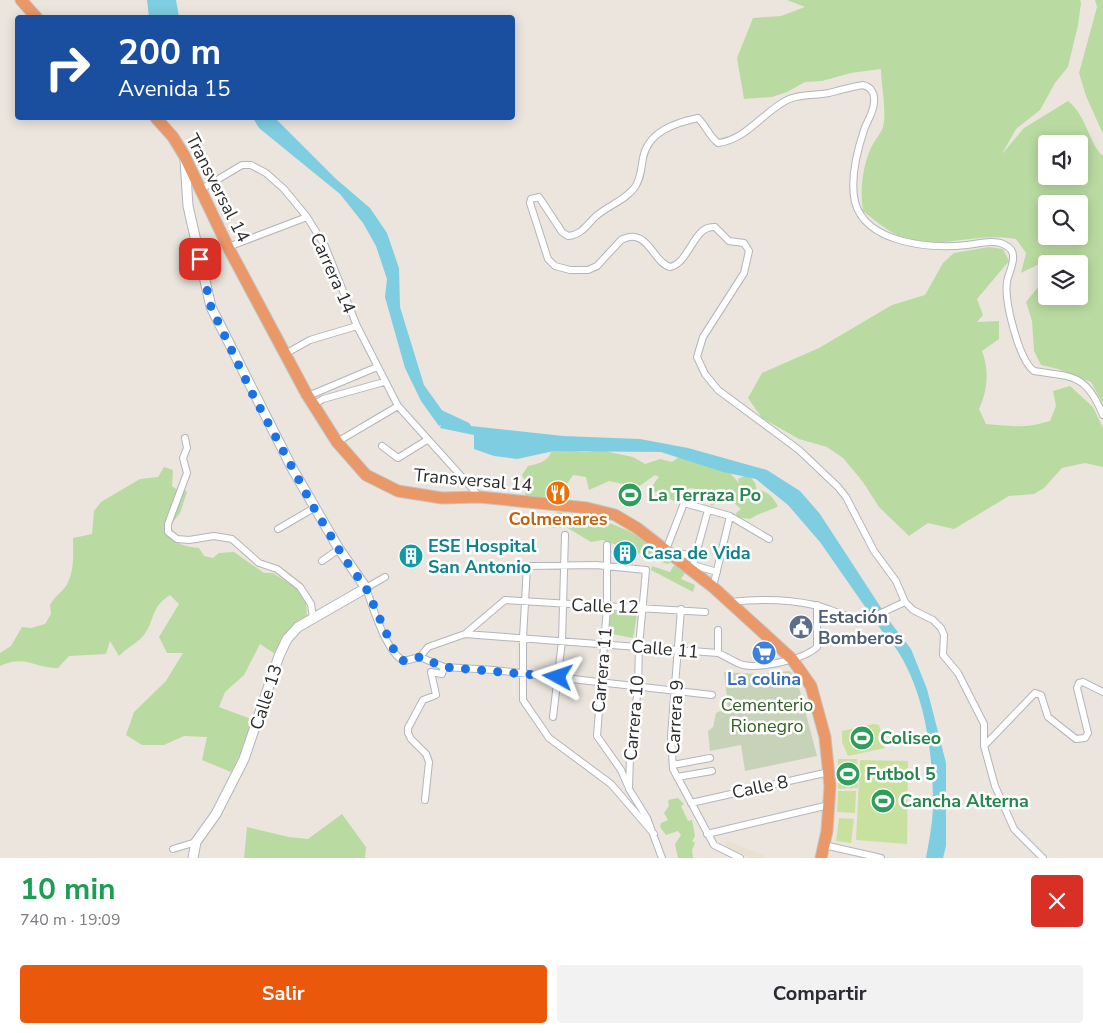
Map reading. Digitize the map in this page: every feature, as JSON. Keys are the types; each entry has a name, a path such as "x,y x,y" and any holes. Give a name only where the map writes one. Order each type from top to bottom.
{"highway":[{"path":"22,0 34,15"},
{"name":"Transversal 14","path":"158,120 174,137 184,154 228,246 311,400 337,442 366,475 390,488 442,498 480,497 587,508 615,515 637,528 666,550 713,588 792,658 811,686 816,697 825,737 829,772 829,805 821,858"}],"street":[{"path":"1043,858 1014,829 995,786 984,746 984,724 958,674 944,655 944,635 941,628 934,620 913,610 905,602 896,581 874,551 846,497 838,487 799,450 718,390 705,374 697,357 703,337 744,274 749,251 744,243 729,241 716,227 708,227 699,235 680,263 670,267 661,262 650,246 643,241 634,237 625,238 620,240 597,266 588,270 562,269 548,259 530,203 531,199 539,196 562,232 568,236 574,236 607,207 630,193 641,175 646,146 653,136 665,129 698,118 706,127 711,137 718,143 728,142 757,123 778,105 794,97 863,85 869,86 875,100 864,130 854,182 855,202 861,216 868,224 882,232 919,245 943,246 985,242 1004,244 1012,250 1014,258 1007,283 1022,357 1034,371 1071,376 1085,383 1103,415"},
{"path":"184,154 188,206 211,307 252,393 314,508 339,550 366,588 397,657 404,661 420,657 444,667 601,681 712,695"},
{"name":"Carrera 14","path":"200,190 242,165 251,165 266,174 284,189 307,217 324,246 357,326 384,382 398,406 480,497"},
{"path":"228,246 307,217"},
{"path":"285,354 310,340 357,326"},
{"path":"311,400 377,367"},
{"path":"311,400 323,399 384,382"},
{"path":"337,442 398,406"},
{"path":"185,438 187,448 183,458 187,473 168,524 168,532 177,539 189,540 214,536 232,539 262,565 277,569 300,587 311,604 313,618"},
{"path":"382,446 398,458 427,440"},
{"path":"696,557 666,550 684,503 730,516 768,539"},
{"path":"278,529 314,508"},
{"path":"708,510 693,565 717,572"},
{"path":"713,588 730,516"},
{"path":"553,718 562,641 565,535"},
{"name":"Carrera 11","path":"607,545 608,607 597,736 621,770 629,789"},
{"path":"322,561 339,550"},
{"path":"607,566 527,566 524,601 523,698 549,738 611,784 654,834"},
{"name":"Carrera 10","path":"607,566 646,570 639,646 638,686 630,756 629,789"},
{"name":"Calle 13","path":"193,858 196,842 216,814 229,784 244,759 279,656 287,639 298,627 385,577"},
{"name":"Calle 12","path":"465,634 505,600 564,605 682,609 705,612"},
{"path":"729,602 780,601 817,605 856,618 868,618 905,602"},
{"name":"Calle 11","path":"465,634 718,653 742,665 764,665 811,654 817,647 817,605"},
{"name":"Carrera 9","path":"682,609 671,736 672,765 690,803 714,845 740,858"},
{"path":"718,630 718,653"},
{"path":"420,657 428,647 465,634"},
{"path":"425,800 429,762 426,754 411,739 408,728 423,700 436,695 431,672 442,674 444,667"},
{"path":"984,746 1035,692 1041,695 1048,717 1076,739 1085,738 1088,733 1077,688 1079,683 1083,682 1103,692"},
{"path":"672,765 710,758"},
{"path":"677,777 712,771"},
{"name":"Calle 8","path":"690,803 829,772"},
{"path":"629,789 647,818 662,858"},
{"name":"Calle 8","path":"707,834 829,805"},
{"path":"173,849 196,842"},
{"path":"824,845 881,858"}],"shaded area":[{"path":"727,841 765,856 764,858 750,858 724,848"}],"green space":[{"path":"787,0 1080,0 1078,25 1068,67 1055,83 1040,110 1016,129 1002,154 1024,128 1068,101 1080,114 1094,144 1103,156 1103,404 1091,382 1058,369 1041,365 1034,351 1032,321 1026,302 1038,287 1038,305 1088,305 1088,255 1038,255 1038,264 1021,273 1026,253 1016,239 991,237 944,242 912,241 889,231 863,211 863,173 871,147 883,127 884,120 881,69 851,73 822,81 805,82 787,92 772,97 744,99 737,58 753,18 781,16 805,7"},
{"path":"1095,0 1103,0 1103,134 1086,96 1079,73 1097,7"},
{"path":"989,247 1003,249 1009,261 977,299 983,315 977,322 999,321 999,339 982,351 986,365 986,380 979,409 986,424 1025,426 1050,421 1056,406 1053,391 1070,386 1093,407 1103,428 1103,467 1085,463 1062,468 1044,488 1034,494 1009,496 954,529 928,523 909,536 879,507 863,482 843,458 827,447 799,439 762,418 748,398 762,373 819,348 892,305 925,295 943,263 954,253"},
{"path":"596,446 607,447 609,452 633,457 645,464 660,459 672,462 683,454 730,473 739,483 738,479 748,474 755,483 757,490 770,495 778,506 750,519 737,517 736,513 741,509 726,496 712,506 699,491 691,488 684,490 674,501 653,491 652,486 659,477 655,475 638,487 609,481 589,490 586,477 573,475 565,487 553,492 547,500 526,501 525,492 530,490 522,475 528,466 542,462 551,452 556,450 589,452 594,451"},
{"path":"164,467 173,470 172,486 176,489 184,489 187,492 180,513 168,528 167,535 174,541 199,548 204,556 213,558 219,553 234,552 264,573 273,573 298,589 306,599 307,616 296,623 288,632 275,654 260,644 244,675 225,692 219,707 251,719 246,743 231,772 202,760 207,737 184,736 164,745 142,745 126,735 134,712 166,681 183,653 167,653 159,637 179,604 170,595 159,604 148,629 139,641 119,656 110,641 106,654 69,656 58,668 23,661 0,666 0,653 11,646 22,627 31,628 45,624 51,614 50,605 66,586 71,574 73,538 92,534 94,511 101,502 140,479 158,477"},
{"path":"557,512 604,521 633,533 659,551 671,563 667,564 603,540 591,542 566,527 546,528"},
{"path":"674,565 681,565 685,573 681,579 695,585 693,592 651,570 652,566 670,572"},
{"path":"607,610 637,614 633,638 607,633"},
{"name":"Cementerio Rionegro","path":"789,671 796,676 817,756 745,771 741,745 710,751 708,731 713,727 716,713 728,707 724,672 759,674"},
{"name":"Coliseo","path":"873,724 879,725 885,748 848,756 842,742 842,731"},
{"name":"Futbol 5","path":"838,759 857,759 858,788 838,789"},
{"name":"Cancha Alterna","path":"860,760 908,761 907,844 856,840"},
{"path":"838,791 856,791 855,813 837,812"},
{"path":"678,798 684,804 681,806 688,821 692,820 695,836 692,841 695,843 692,850 693,858 678,858 675,844 681,835 678,831 666,835 660,827 661,823 668,820 664,813 669,806 668,800"},
{"path":"342,814 366,847 365,858 244,858 247,827 289,837 308,839"},
{"path":"839,818 854,819 851,843 836,841"}],"water":[{"path":"147,0 176,0 179,15 149,15"},
{"path":"254,120 277,120 336,179 370,208 387,233 399,268 400,307 424,385 449,420 462,425 563,436 640,439 688,448 767,470 800,491 820,514 891,623 911,649 927,689 946,763 946,846 943,858 926,858 933,811 931,759 923,712 907,668 896,648 820,542 788,505 756,479 723,472 661,452 554,451 517,459 494,456 474,449 474,435 440,428 441,425 439,426 421,401 405,368 385,297 387,279 376,246 363,223 340,194 259,128"},
{"name":"La Terraza Po","path":"623,486 642,494 637,505 618,496"}],"waterway":[{"path":"436,413 466,427"}],"place":[{"name":"Colmenares","path":"558,493"},
{"name":"La Terraza Po","path":"630,495"},
{"name":"Casa de Vida","path":"625,553"},
{"name":"ESE Hospital San Antonio","path":"411,556"},
{"name":"Estación Bomberos","path":"801,627"},
{"name":"La colina","path":"764,653"},
{"name":"Coliseo","path":"862,738"},
{"name":"Futbol 5","path":"848,774"},
{"name":"Cancha Alterna","path":"883,801"}],"route":[{"path":"200,259 211,307 252,393 314,508 344,558 366,588 397,657 404,661 420,657 444,667 469,667 558,677"}]}
